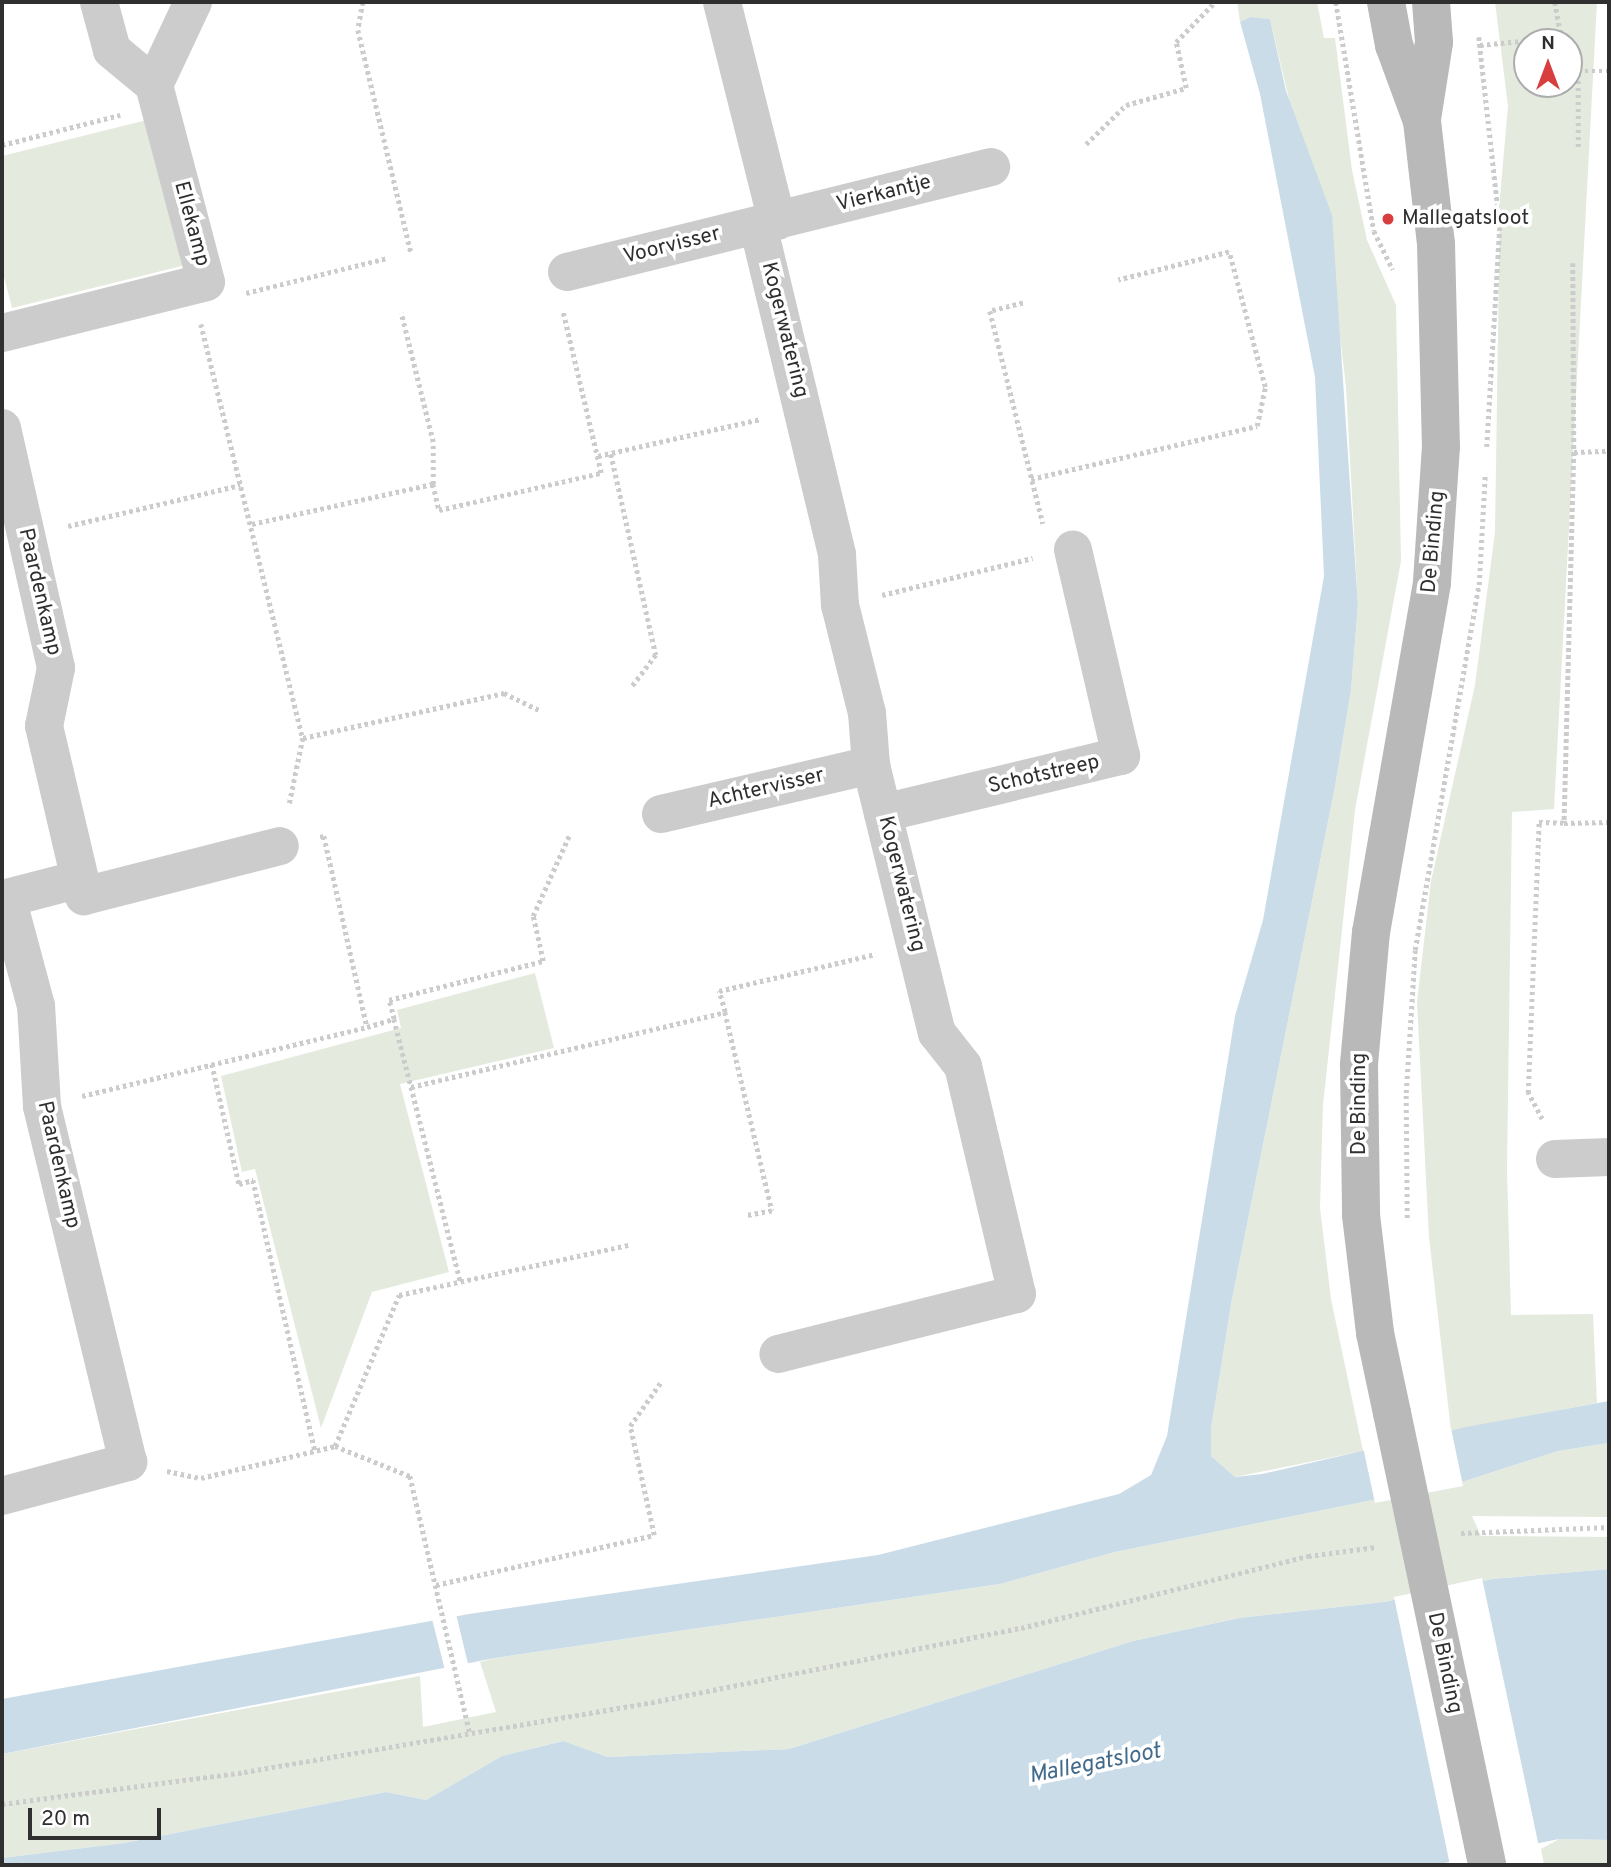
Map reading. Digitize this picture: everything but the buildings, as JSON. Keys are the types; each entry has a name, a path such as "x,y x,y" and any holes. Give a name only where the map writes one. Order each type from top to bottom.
{"street":[{"path":"99,2 112,50 157,95 193,2"},
{"name":"Kogerwatering","path":"722,2 804,408 837,555 840,605 867,713 871,765 937,1033 963,1066 1017,1294 778,1353"},
{"name":"De Binding","path":"1386,2 1394,45 1422,121 1436,244 1441,446 1432,583 1371,932 1359,1065 1361,1215 1375,1333 1487,1865"},
{"name":"De Binding","path":"1422,121 1434,42 1431,2"},
{"name":"Ellekamp","path":"2,333 194,295 206,282 157,95"},
{"name":"Vierkantje","path":"767,223 991,167"},
{"name":"Voorvisser","path":"563,287 767,223"},
{"name":"Paardenkamp","path":"2,428 56,668 44,726 80,879 5,899 36,1006 42,1106 128,1462"},
{"name":"Schotstreep","path":"883,813 1121,757 1052,545"},
{"name":"Achtervisser","path":"661,814 871,765"},
{"path":"80,879 84,897 280,846"},
{"path":"1555,1159 1609,1157"},
{"path":"2,1496 128,1462"}],"path":[{"path":"363,2 358,30 411,252"},
{"path":"1086,144 1126,105 1186,88 1176,42 1215,2"},
{"path":"1336,2 1374,231 1401,281"},
{"path":"1555,2 1560,28"},
{"path":"1480,45 1513,43"},
{"path":"1583,71 1609,71"},
{"path":"2,145 157,95"},
{"path":"1578,98 1578,147"},
{"path":"1031,479 1257,426 1265,387 1229,252 1118,280"},
{"path":"367,1027 324,836 280,846 303,738 194,295 387,258"},
{"path":"1564,823 1574,452 1573,263"},
{"path":"401,313 433,442 433,484 439,510 601,474 563,287"},
{"path":"840,605 1052,545 1031,479 990,311 1023,303"},
{"path":"598,456 804,408"},
{"path":"1574,452 1609,451"},
{"path":"611,454 656,655 631,688"},
{"path":"252,524 433,484"},
{"path":"26,536 240,485"},
{"path":"303,738 504,693 539,710"},
{"path":"1555,1159 1553,1139 1528,1093 1539,822 1609,822"},
{"path":"461,1283 389,1000 543,961 533,916 569,836"},
{"path":"745,1216 772,1210 719,991 916,945"},
{"path":"411,1087 725,1012"},
{"path":"42,1106 394,1019"},
{"path":"212,1064 239,1184 253,1180 316,1451"},
{"path":"335,1446 399,1295 629,1245"},
{"path":"436,1585 654,1535 631,1426 661,1382"},
{"path":"128,1462 201,1478 335,1446 410,1476 470,1734"},
{"path":"1483,1530 1609,1527"},
{"path":"2,1804 244,1772 470,1734 1021,1628 1308,1556 1381,1546"}],"shaded area":[{"path":"1237,2 1317,2 1324,38 1335,38 1352,170 1367,240 1396,305 1401,561 1355,810 1323,1105 1320,1208 1331,1299 1363,1451 1235,1477 1211,1456 1211,1429 1232,1299 1335,787 1351,690 1358,605 1346,387 1335,294 1270,19 1250,17 1240,22"},
{"path":"1495,2 1597,2 1554,809 1512,812 1507,1169 1511,1315 1593,1314 1597,1403 1451,1431 1429,1237 1417,1002 1431,881 1475,685 1495,532 1500,197 1508,106"},
{"path":"147,120 182,266 12,308 2,269 2,156"},
{"path":"535,973 554,1048 400,1084 449,1272 372,1292 321,1428 255,1169 242,1172 221,1076 401,1028 397,1010"},
{"path":"1609,1443 1609,1517 1472,1516 1481,1536 1609,1537 1609,1569 1493,1579 1384,1602 1239,1618 1133,1641 789,1749 608,1757 562,1741 502,1756 426,1800 386,1792 124,1843 2,1858 2,1754 420,1676 423,1727 496,1712 480,1662 495,1658 1000,1584 1115,1552 1462,1482 1558,1451"},
{"path":"1559,1839 1609,1840 1609,1865 1544,1865 1541,1849"}],"water":[{"path":"1250,17 1270,19 1286,91 1332,215 1358,605 1351,690 1335,787 1232,1299 1211,1429 1211,1456 1235,1477 1262,1474 1466,1427 1609,1401 1609,1443 1558,1451 1462,1482 1115,1552 1000,1584 495,1658 2,1754 2,1699 469,1614 878,1555 1119,1494 1151,1475 1167,1436 1235,1016 1263,920 1324,576 1315,377 1260,94 1240,22"},
{"path":"1609,1569 1609,1840 1559,1839 1435,1865 2,1865 2,1858 124,1843 386,1792 426,1800 502,1756 563,1741 608,1757 789,1749 1133,1641 1239,1618 1384,1602 1493,1579"}],"pier":[{"path":"1451,1428 1463,1486 1375,1503 1363,1447"},
{"path":"1482,1578 1539,1847 1450,1865 1394,1597"},
{"path":"456,1614 469,1668 446,1674 432,1619"}],"place":[{"name":"Mallegatsloot","path":"1388,219"}]}
